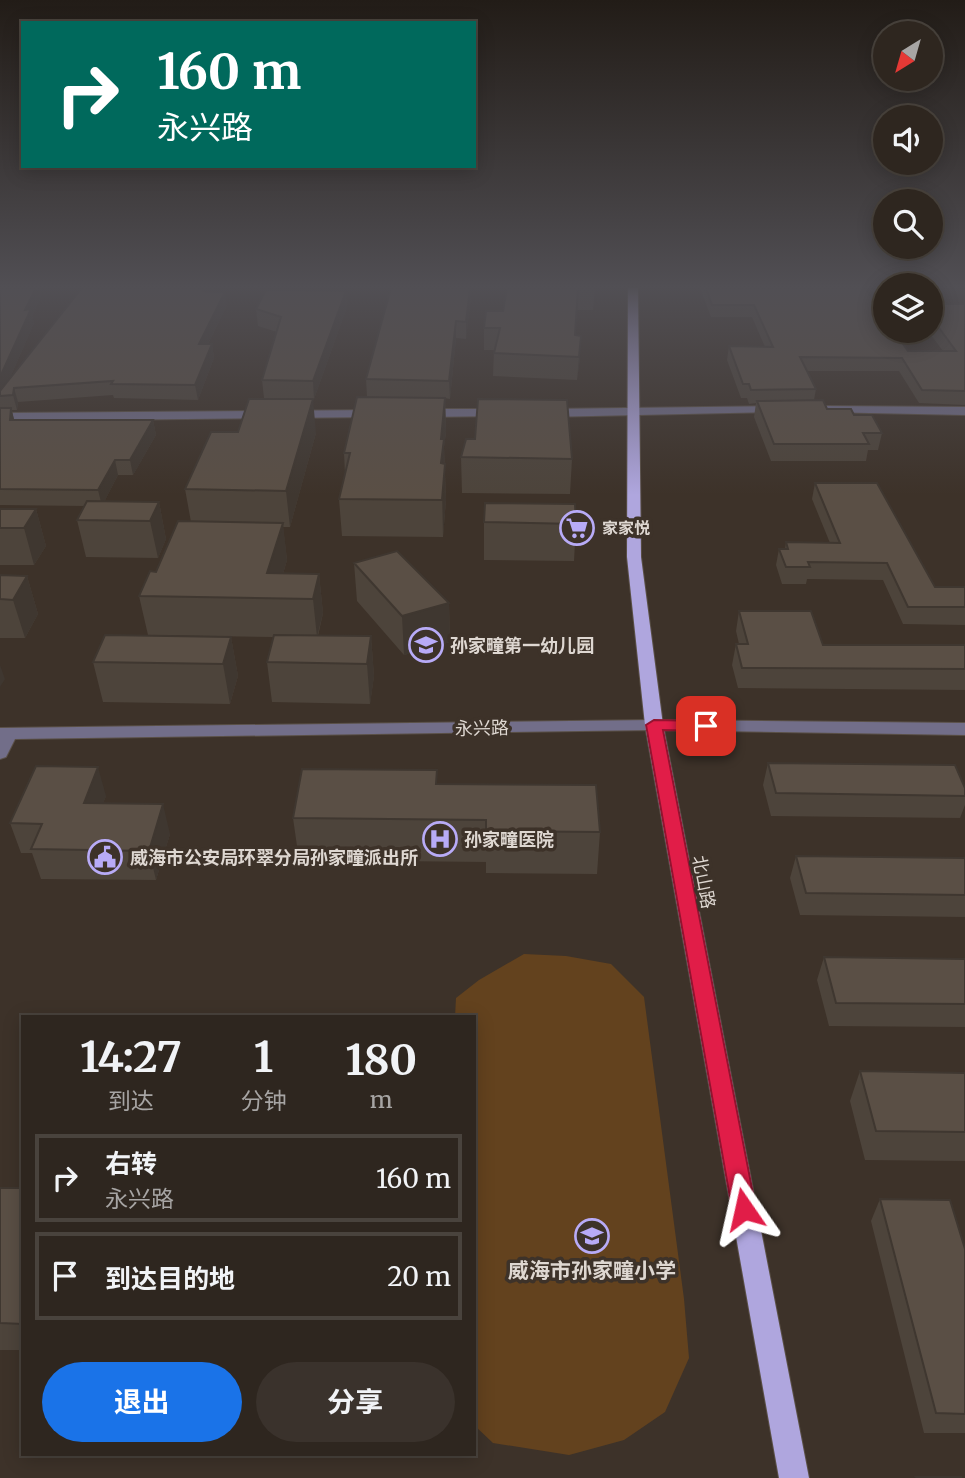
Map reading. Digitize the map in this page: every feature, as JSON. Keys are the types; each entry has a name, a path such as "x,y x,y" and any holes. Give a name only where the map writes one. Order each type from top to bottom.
{"main road":[{"name":"北山路","path":"634,357 635,557 654,725 794,1478"}],"street":[{"path":"538,413 797,410"},
{"path":"810,410 965,411"},
{"path":"414,414 510,413"},
{"path":"0,417 386,414"},
{"name":"永兴路","path":"5,734 654,725 965,729"},
{"path":"0,753 5,734"}],"shaded area":[{"path":"524,954 566,956 611,964 644,997 684,1299 689,1358 665,1412 624,1440 569,1455 493,1443 476,1427 476,1015 455,1015 456,998 479,980"}],"building":[{"path":"0,357 9,357 0,377"},
{"path":"27,357 207,357 195,385 111,384 113,381 14,388 13,395 0,396 0,391"},
{"path":"269,357 322,357 313,381 262,380"},
{"path":"372,357 452,357 449,381 366,379"},
{"path":"733,357 965,357 965,391 922,390 902,358 800,357 816,389 751,390 749,384 743,384"},
{"path":"357,397 445,398 441,439 444,439 441,463 445,464 442,500 339,499 350,453 344,453"},
{"path":"249,399 313,399 286,491 185,489 211,432 238,432"},
{"path":"478,399 567,400 572,459 461,457 466,439 475,439"},
{"path":"823,400 827,409 851,409 854,415 872,415 882,433 863,433 869,444 774,444 757,401"},
{"path":"0,408 11,408 10,420 153,420 130,460 115,460 98,490 0,489"},
{"path":"815,483 877,483 935,587 965,587 965,607 908,607 887,563 808,562 810,567 786,567 779,549 788,549 786,542 840,543"},
{"path":"87,501 159,502 150,521 77,520"},
{"path":"485,503 575,504 576,524 484,522"},
{"path":"0,509 36,509 24,528 0,528"},
{"path":"178,521 283,523 267,573 319,574 313,599 139,596 150,571 156,572"},
{"path":"397,551 449,603 402,616 354,563"},
{"path":"0,575 27,576 13,600 0,599"},
{"path":"739,611 811,611 823,645 965,645 965,669 742,668 736,644 748,644"},
{"path":"105,635 231,637 223,664 93,662"},
{"path":"274,635 371,636 367,664 267,662"},
{"path":"768,763 955,765 965,788 965,796 776,793"},
{"path":"36,766 98,767 84,803 163,804 149,851 31,849 42,824 10,823"},
{"path":"302,769 437,770 436,784 596,785 600,832 486,831 486,820 293,818"},
{"path":"796,856 965,858 965,895 806,893"},
{"path":"824,957 965,959 965,1004 836,1003"},
{"path":"860,1071 965,1073 965,1132 876,1131"},
{"path":"0,1188 21,1188 21,1324 0,1323"},
{"path":"880,1199 950,1200 965,1249 965,1414 936,1413"},
{"path":"961,1477 961,1478 917,1478"}],"place":[{"name":"家家悦","path":"577,528"},
{"name":"孙家疃第一幼儿园","path":"426,645"},
{"name":"孙家疃医院","path":"440,839"},
{"name":"威海市公安局环翠分局孙家疃派出所","path":"105,857"},
{"name":"威海市孙家疃小学","path":"592,1236"}],"route":[{"path":"706,726 654,725 744,1209"}]}
